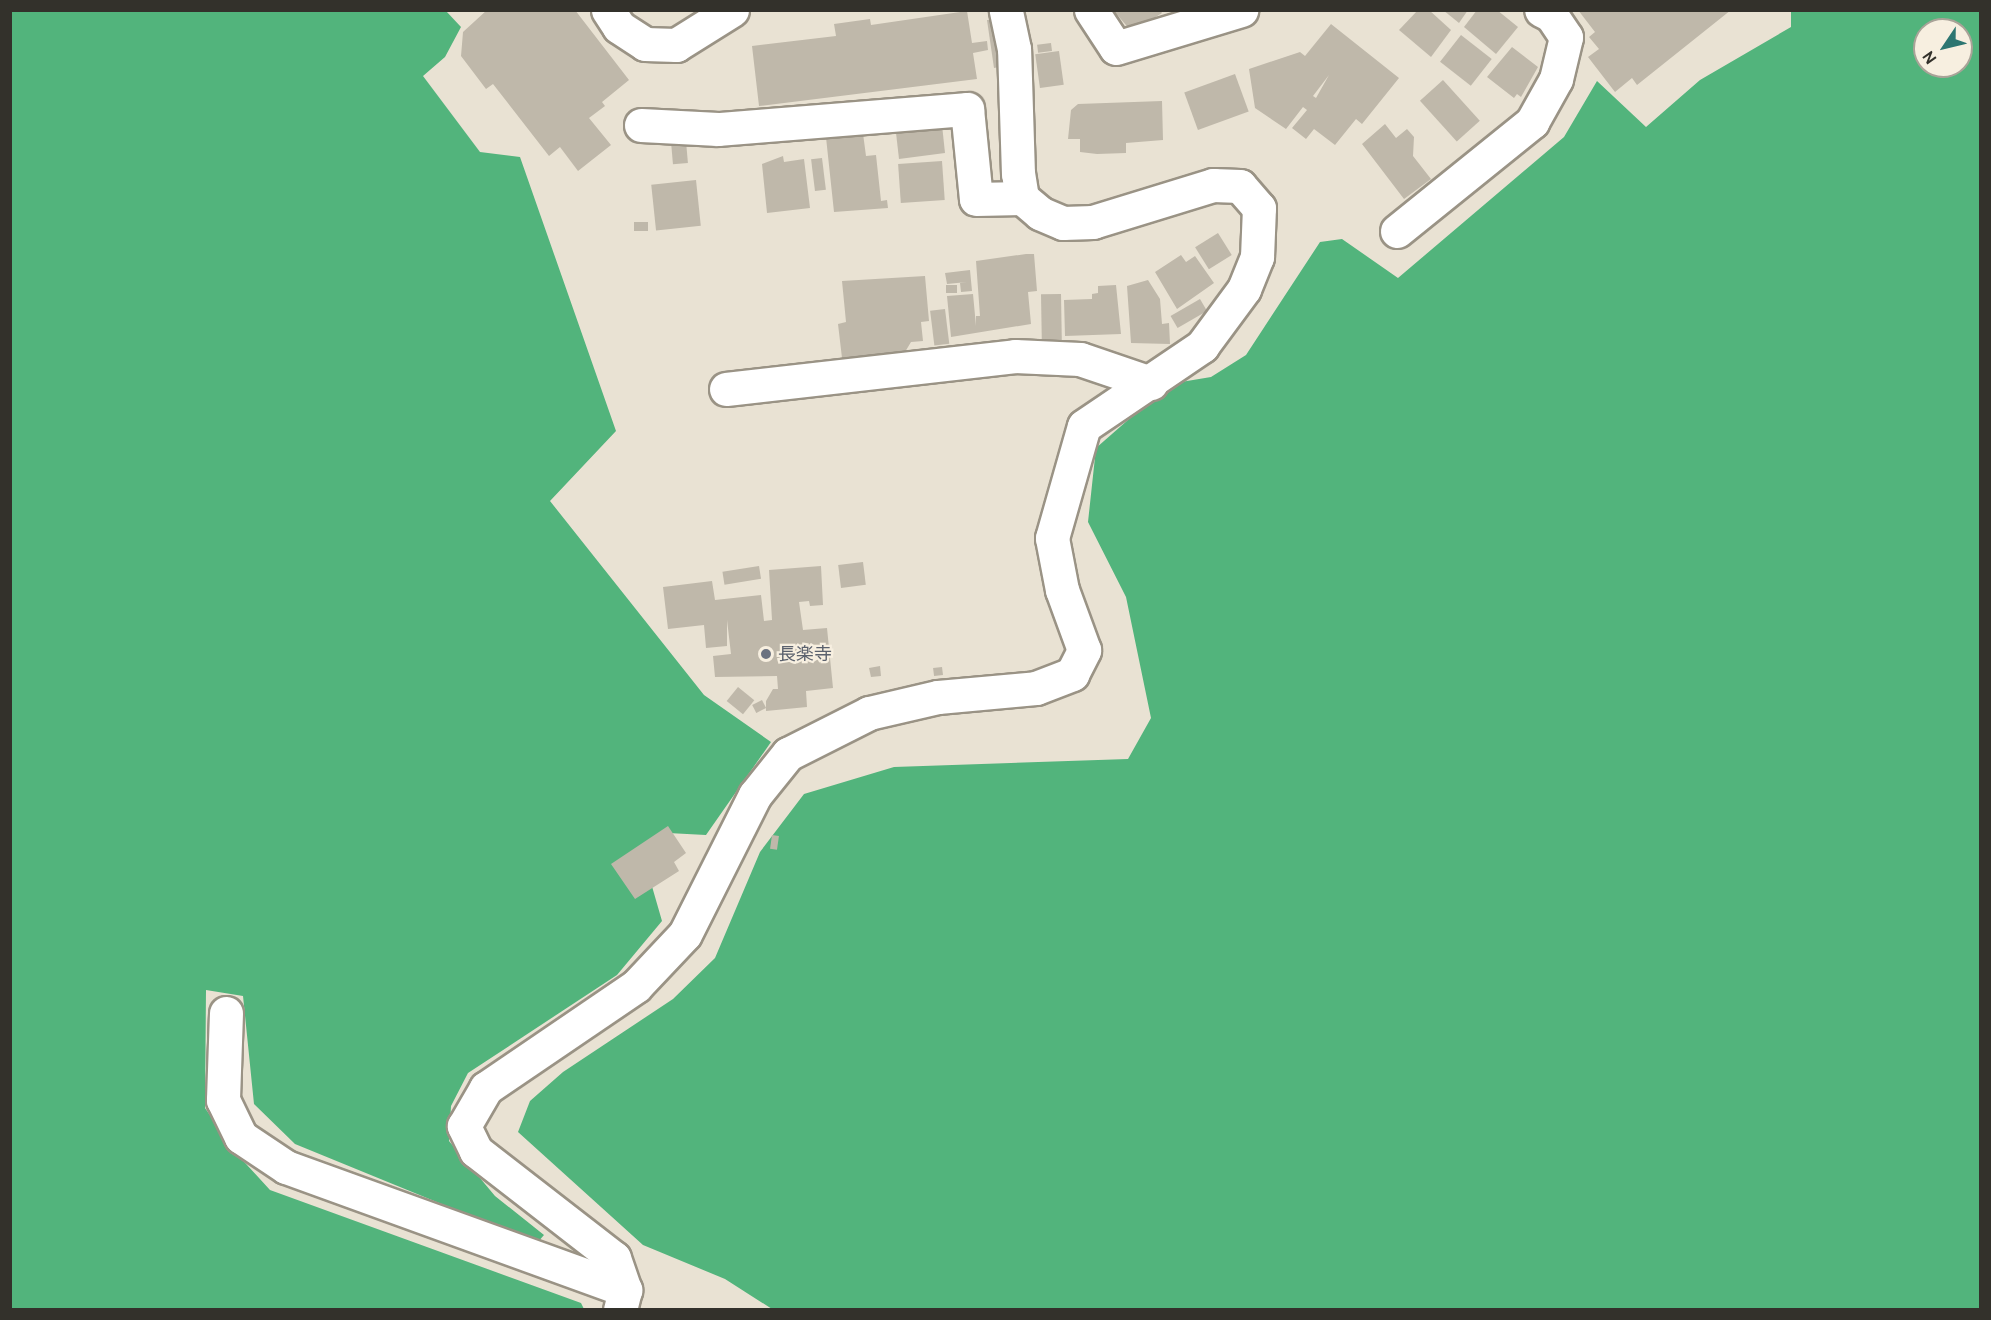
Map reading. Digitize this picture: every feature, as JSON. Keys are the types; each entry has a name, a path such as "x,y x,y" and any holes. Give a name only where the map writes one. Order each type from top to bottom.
{"street":[{"path":"608,10 619,27 645,44 676,45 732,10"},
{"path":"622,1300 614,1258 476,1151 464,1125 486,1088 636,986 685,934 755,795 788,754 869,713 938,697 1036,688 1072,674 1084,650 1062,590 1052,538 1068,470 1084,426 1151,383 1202,346 1244,289 1257,256 1259,208 1240,186 1213,185 1093,222 1063,223 1040,213 1022,198 1018,174 1014,49 1006,10"},
{"path":"1091,10 1116,48 1241,10"},
{"path":"1397,231 1532,122 1556,79 1566,37 1551,15 1540,10"},
{"path":"641,125 718,129 967,109 976,199 1022,198"},
{"path":"726,389 1015,356 1080,359 1151,383"},
{"path":"226,1012 223,1100 241,1137 285,1167 622,1300"}],"green space":[{"path":"10,11 446,11 461,27 445,57 423,76 480,152 520,157 616,431 550,501 704,695 771,742 706,835 668,833 649,876 662,921 617,975 468,1073 451,1106 449,1141 495,1196 544,1235 537,1243 295,1144 254,1104 243,996 206,990 205,1108 236,1153 270,1190 581,1303 584,1309 11,1309"},
{"path":"1791,11 1980,11 1980,1309 772,1309 725,1279 643,1245 518,1132 530,1101 563,1072 673,999 715,958 760,852 804,794 894,767 1128,759 1151,718 1126,597 1088,522 1096,448 1169,384 1211,377 1246,355 1320,242 1342,239 1398,278 1564,137 1597,81 1646,127 1700,80 1791,27"}],"building":[{"path":"487,10 575,10 629,80 602,102 605,106 589,118 611,145 578,171 560,147 549,156 493,84 486,89 461,56 463,32"},
{"path":"1113,10 1160,10 1162,13 1132,32"},
{"path":"1418,10 1429,10 1451,30 1431,57 1399,30"},
{"path":"1443,10 1468,10 1459,23"},
{"path":"1477,10 1497,10 1518,27 1496,54 1464,27"},
{"path":"1578,10 1731,10 1637,85 1632,78 1615,92 1588,57 1599,49 1589,37 1595,32"},
{"path":"967,11 972,43 987,41 988,50 973,53 977,79 759,106 752,46 836,36 834,24 870,19 871,25"},
{"path":"987,20 991,20 999,67 994,68"},
{"path":"1331,24 1399,78 1362,124 1356,119 1335,145 1314,129 1306,139 1292,128 1307,110 1303,107 1286,129 1255,108 1249,69 1300,52 1305,56","holes":["1329,75 1316,98 1313,96"]},
{"path":"1461,35 1492,59 1471,86 1440,62"},
{"path":"1051,43 1052,51 1038,53 1037,45"},
{"path":"1512,47 1538,67 1521,97 1517,94 1514,98 1487,77"},
{"path":"1059,51 1064,85 1040,88 1035,54"},
{"path":"1235,74 1249,112 1198,130 1184,92"},
{"path":"1443,80 1480,121 1457,142 1420,101"},
{"path":"1162,101 1163,140 1126,143 1126,153 1097,154 1080,152 1080,139 1068,139 1071,110 1078,104"},
{"path":"895,124 942,125 945,153 899,159"},
{"path":"1385,124 1396,138 1407,129 1414,137 1413,156 1431,179 1404,199 1362,144"},
{"path":"862,126 866,156 876,155 881,201 887,200 888,208 834,212 825,128"},
{"path":"686,141 688,163 673,164 671,142"},
{"path":"783,156 784,162 804,159 810,208 767,213 762,164"},
{"path":"822,158 826,190 815,191 811,159"},
{"path":"942,161 945,200 901,203 898,164"},
{"path":"696,180 701,226 656,230 651,185"},
{"path":"634,222 648,222 648,231 634,231"},
{"path":"1218,233 1232,255 1209,269 1195,247"},
{"path":"1034,254 1037,291 1028,292 1031,324 951,337 947,296 973,294 976,326 976,316 980,316 976,261"},
{"path":"1181,255 1186,262 1195,256 1214,283 1177,309 1155,272"},
{"path":"970,270 972,291 961,292 960,283 967,282 947,284 945,273"},
{"path":"925,276 929,321 921,322 923,341 911,342 905,352 842,358 838,324 846,322 842,281"},
{"path":"1148,280 1160,299 1162,324 1169,323 1170,344 1131,343 1127,286"},
{"path":"946,285 957,285 957,293 946,293"},
{"path":"1116,285 1121,334 1065,336 1064,300 1092,299 1092,294 1098,293 1098,286"},
{"path":"1041,294 1061,294 1062,343 1042,343"},
{"path":"1200,299 1207,311 1178,328 1171,316"},
{"path":"945,309 949,344 934,346 930,311"},
{"path":"863,562 866,585 841,588 838,565"},
{"path":"759,566 761,579 724,585 722,572"},
{"path":"821,566 823,605 810,606 809,601 799,602 803,630 827,628 833,688 806,691 807,707 766,711 766,701 773,689 778,689 777,676 715,677 713,656 731,654 727,620 727,646 706,648 704,625 668,629 663,587 712,581 715,600 761,595 764,621 772,620 769,570"},
{"path":"880,666 881,676 871,677 869,668"},
{"path":"942,667 943,675 934,676 933,668"},
{"path":"738,687 754,700 743,714 727,701"},
{"path":"762,700 766,708 756,713 752,705"},
{"path":"668,826 686,853 674,862 679,871 635,899 611,864"},
{"path":"772,835 779,836 777,850 770,849"}],"place":[{"name":"長楽寺","path":"766,654"}]}
